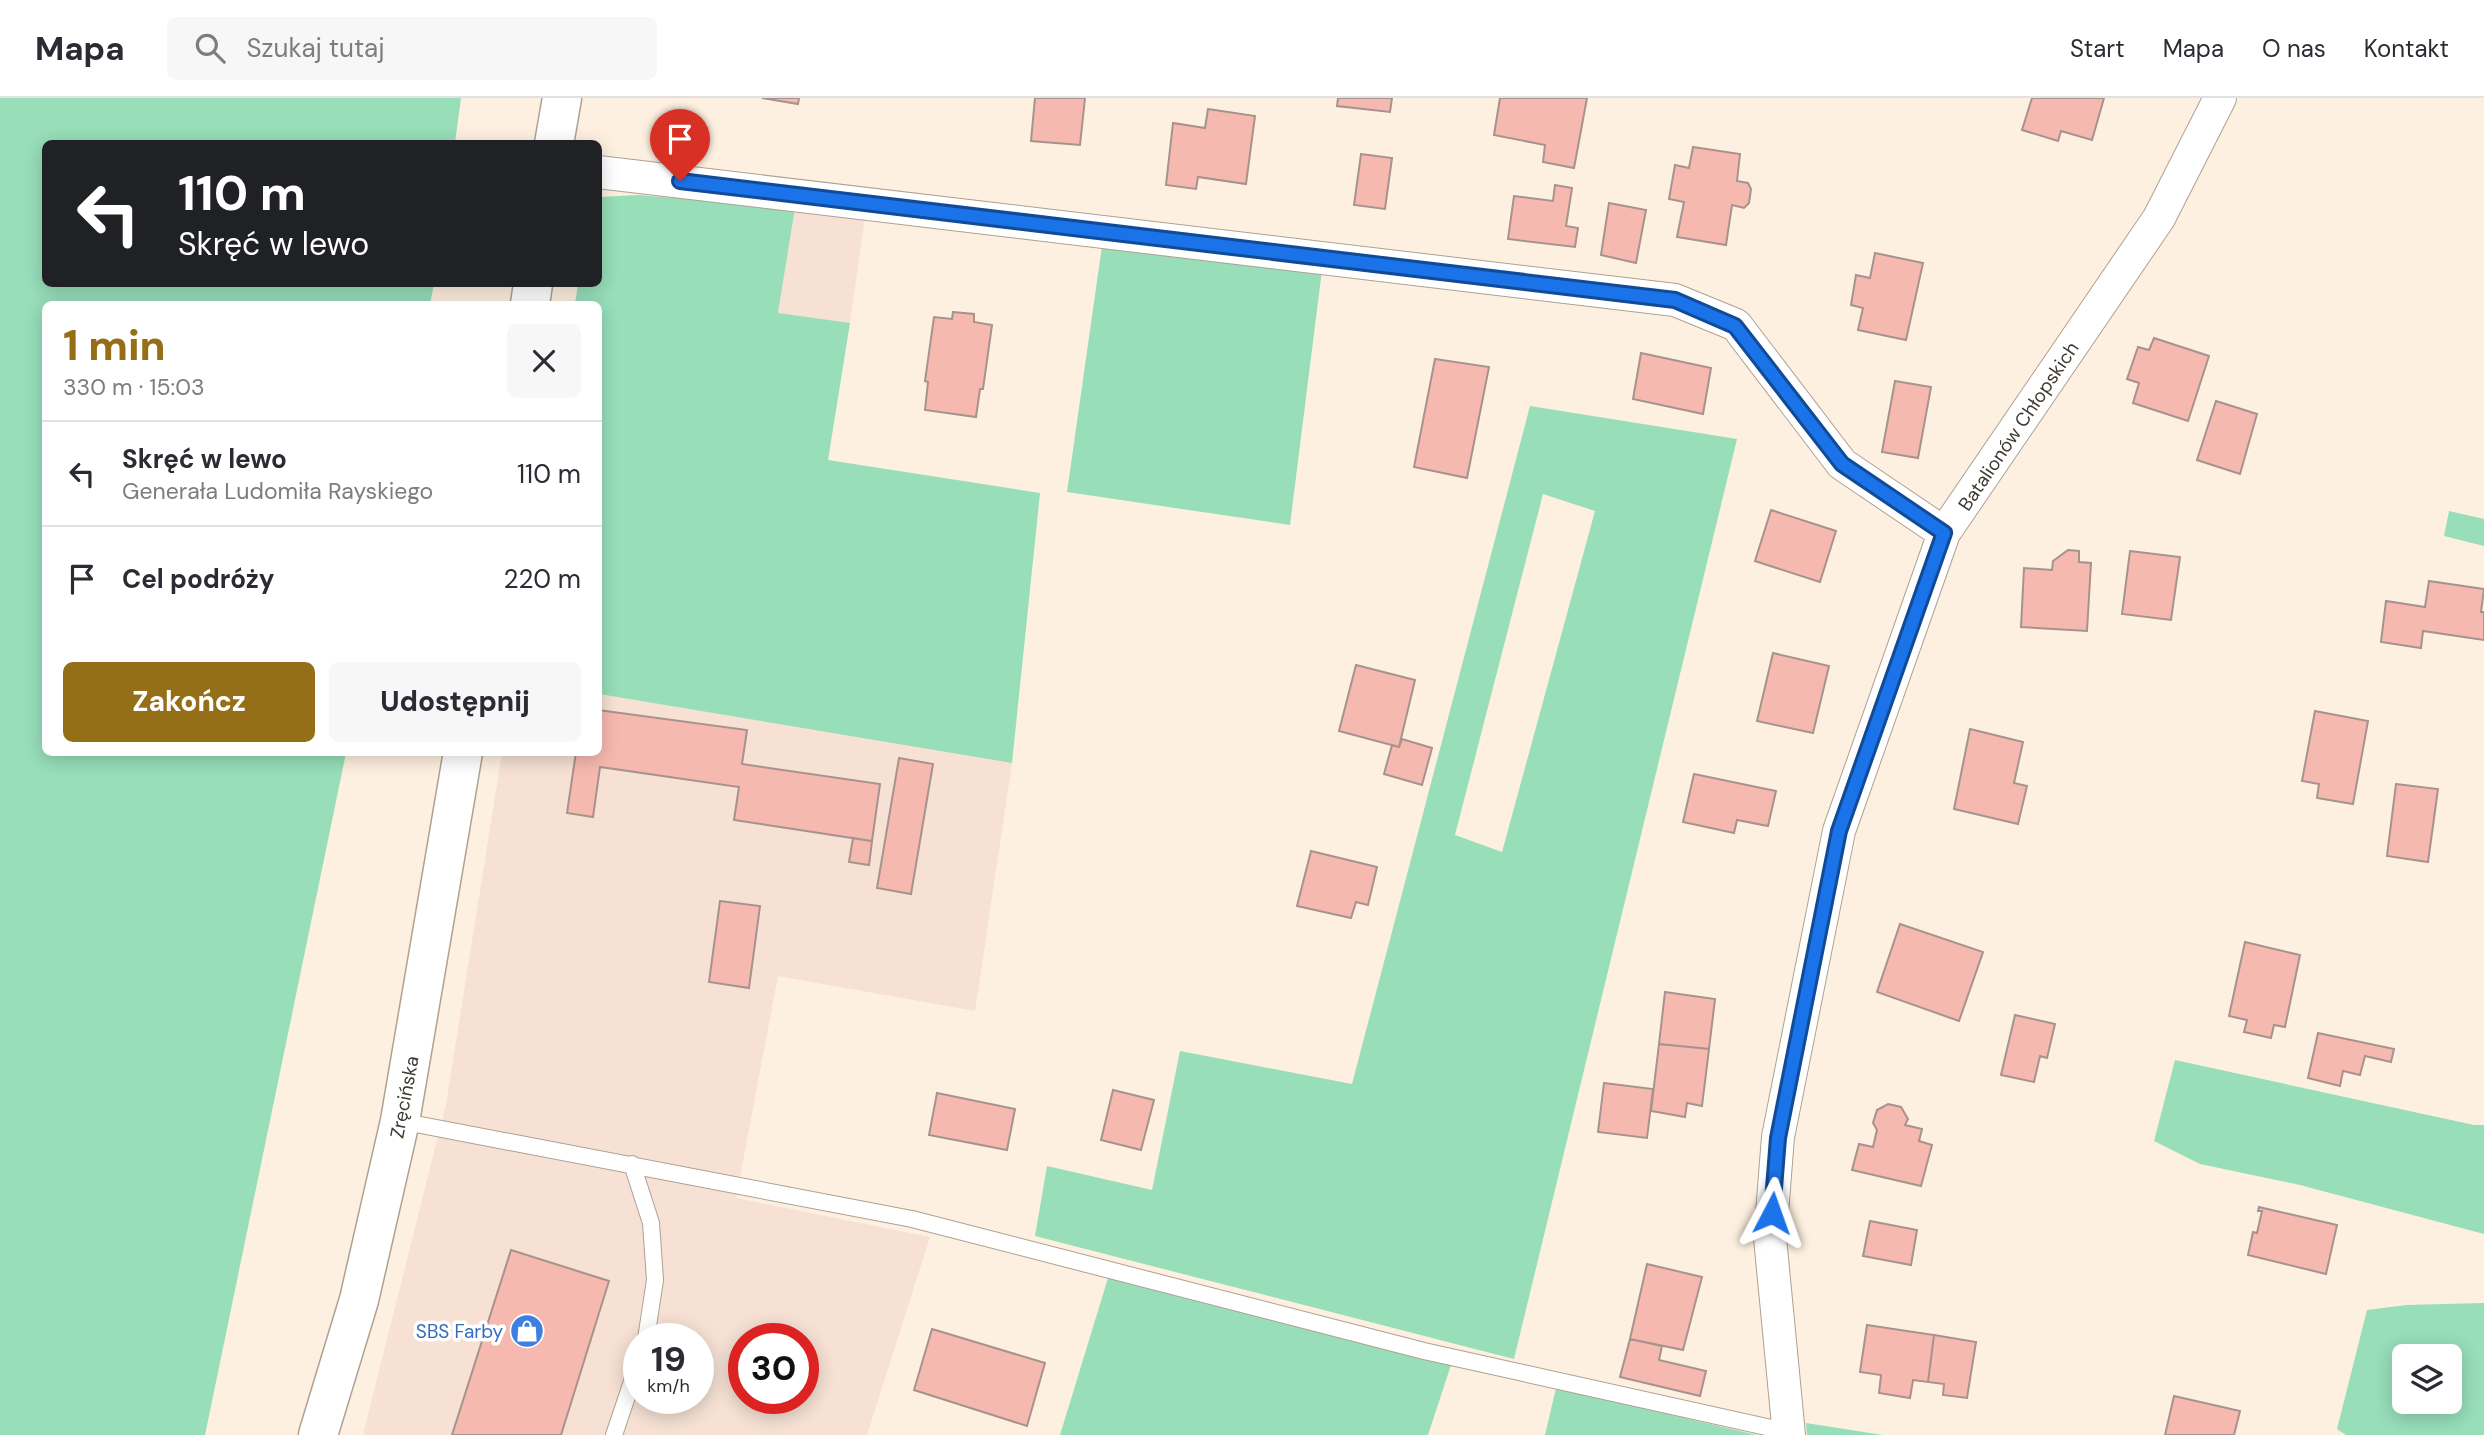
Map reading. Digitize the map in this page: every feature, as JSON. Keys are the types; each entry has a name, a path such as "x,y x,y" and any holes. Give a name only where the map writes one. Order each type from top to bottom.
{"street":[{"path":"555,140 562,98"},
{"name":"Batalionów Chłopskich","path":"1789,1434 1770,1238 1778,1138 1839,831 1944,533 2159,218 2220,98"},
{"path":"602,172 1675,300 1735,326 1842,464 1944,533"},
{"name":"Zręcińska","path":"318,1435 359,1300 400,1121 462,756"}],"lane":[{"path":"400,1121 912,1219 1424,1351 1789,1434"},
{"path":"632,1164 651,1223 655,1280 648,1323"},
{"path":"614,1435 623,1408"}],"shaded area":[{"path":"795,208 865,218 850,323 778,314"},
{"path":"602,695 1012,763 975,1011 778,976 736,1198 930,1237 867,1435 363,1435 446,1104 502,756 602,756"}],"green space":[{"path":"0,98 461,98 455,140 42,140 42,287 433,287 431,301 42,301 42,756 345,756 205,1435 0,1435"},
{"path":"638,195 795,208 778,313 850,323 828,460 1040,493 1012,763 602,695 602,301 575,301 578,287 602,287 602,197"},
{"path":"1102,246 1322,270 1290,525 1067,492"},
{"path":"1530,406 1737,439 1514,1359 1035,1236 1047,1166 1152,1190 1180,1051 1352,1084","holes":["1543,494 1595,511 1502,852 1455,835"]},
{"path":"2449,511 2484,519 2484,546 2444,536"},
{"path":"2175,1060 2484,1125 2484,1234 2300,1185 2200,1164 2154,1141"},
{"path":"1108,1278 1451,1365 1428,1435 1060,1435"},
{"path":"2484,1303 2484,1435 2346,1435 2337,1429 2367,1310 2406,1305"},
{"path":"1556,1388 1757,1435 1545,1435"},
{"path":"1806,1423 1883,1435 1807,1435"}],"building":[{"path":"762,98 799,98 798,104"},
{"path":"1035,98 1085,98 1080,145 1031,141"},
{"path":"1338,98 1392,98 1390,112 1337,106"},
{"path":"1500,98 1587,98 1574,168 1543,162 1545,145 1494,135"},
{"path":"2032,98 2104,98 2092,140 2061,131 2058,141 2022,130"},
{"path":"1208,109 1255,116 1246,184 1198,177 1196,189 1166,185 1173,123 1205,128"},
{"path":"1693,147 1740,154 1737,181 1748,183 1751,189 1749,203 1744,208 1732,205 1726,245 1677,237 1684,202 1669,199 1675,165 1689,168"},
{"path":"1361,154 1392,158 1385,209 1354,205"},
{"path":"1555,185 1572,188 1566,226 1578,228 1575,247 1508,239 1514,196 1553,201"},
{"path":"1609,203 1646,210 1636,263 1601,255"},
{"path":"1875,253 1923,263 1906,340 1858,330 1863,308 1851,305 1856,275 1870,278"},
{"path":"953,312 974,314 974,322 992,325 976,417 925,410 928,382 925,381 934,317 952,319"},
{"path":"2154,338 2209,356 2188,421 2133,403 2139,383 2127,379 2138,347 2149,350"},
{"path":"1641,353 1711,368 1703,414 1633,399"},
{"path":"1435,359 1489,367 1467,478 1414,467"},
{"path":"1895,381 1931,387 1918,458 1882,452"},
{"path":"2216,401 2257,414 2240,474 2197,460"},
{"path":"1771,510 1836,531 1820,582 1755,561"},
{"path":"2068,550 2079,551 2079,562 2091,563 2087,631 2021,627 2024,568 2052,570 2053,561"},
{"path":"2130,551 2180,557 2171,620 2122,614"},
{"path":"2429,581 2484,589 2481,612 2484,612 2484,640 2423,631 2421,648 2381,642 2386,601 2425,607"},
{"path":"1773,653 1829,666 1813,733 1757,721"},
{"path":"1356,665 1415,680 1399,747 1339,731"},
{"path":"602,711 747,730 742,764 880,784 872,841 734,820 739,787 600,767 593,817 567,813 575,756 602,756"},
{"path":"2315,711 2368,721 2353,804 2317,798 2319,784 2302,781"},
{"path":"1970,729 2023,742 2014,783 2027,786 2018,824 1954,809"},
{"path":"1402,739 1432,748 1422,785 1384,774 1392,745 1399,747"},
{"path":"899,758 933,764 911,894 877,888"},
{"path":"1694,774 1776,791 1768,826 1737,820 1734,833 1683,822"},
{"path":"2396,784 2438,789 2428,862 2387,856"},
{"path":"853,838 872,841 869,865 849,862"},
{"path":"1311,851 1377,867 1368,905 1356,902 1351,918 1297,906"},
{"path":"720,901 760,906 749,988 709,982"},
{"path":"1900,924 1983,952 1959,1021 1877,992"},
{"path":"2245,942 2300,955 2285,1027 2274,1025 2271,1038 2244,1032 2247,1020 2229,1016"},
{"path":"1665,992 1715,999 1709,1049 1659,1044"},
{"path":"2015,1015 2055,1024 2047,1058 2040,1056 2034,1082 2001,1075"},
{"path":"2318,1033 2394,1049 2391,1062 2365,1056 2360,1075 2343,1071 2340,1086 2308,1078"},
{"path":"1659,1044 1709,1049 1702,1106 1687,1103 1685,1117 1651,1111"},
{"path":"1604,1083 1653,1089 1647,1138 1598,1132"},
{"path":"1113,1090 1154,1100 1141,1150 1101,1140"},
{"path":"937,1093 1015,1109 1007,1150 929,1135"},
{"path":"1888,1104 1901,1107 1908,1119 1905,1125 1922,1129 1919,1141 1932,1145 1921,1186 1852,1170 1859,1144 1873,1147 1877,1130 1873,1123 1877,1110"},
{"path":"2259,1207 2337,1225 2326,1274 2248,1255 2253,1232 2257,1233 2262,1211 2258,1211"},
{"path":"1870,1221 1917,1230 1911,1265 1863,1256"},
{"path":"511,1250 609,1281 561,1435 452,1435"},
{"path":"1647,1264 1702,1277 1683,1350 1630,1339"},
{"path":"1867,1325 1934,1335 1928,1382 1913,1380 1910,1398 1879,1393 1881,1375 1860,1372"},
{"path":"932,1329 1045,1363 1027,1426 914,1390"},
{"path":"1934,1335 1976,1342 1967,1398 1943,1395 1944,1384 1928,1382"},
{"path":"1630,1339 1662,1346 1659,1360 1706,1371 1700,1396 1620,1377"},
{"path":"2174,1396 2240,1411 2234,1435 2165,1435"}],"place":[{"name":"SBS Farby","path":"527,1331"}],"route":[{"path":"680,181 1675,300 1735,326 1842,464 1944,533 1839,831 1778,1138 1772,1213"}]}
